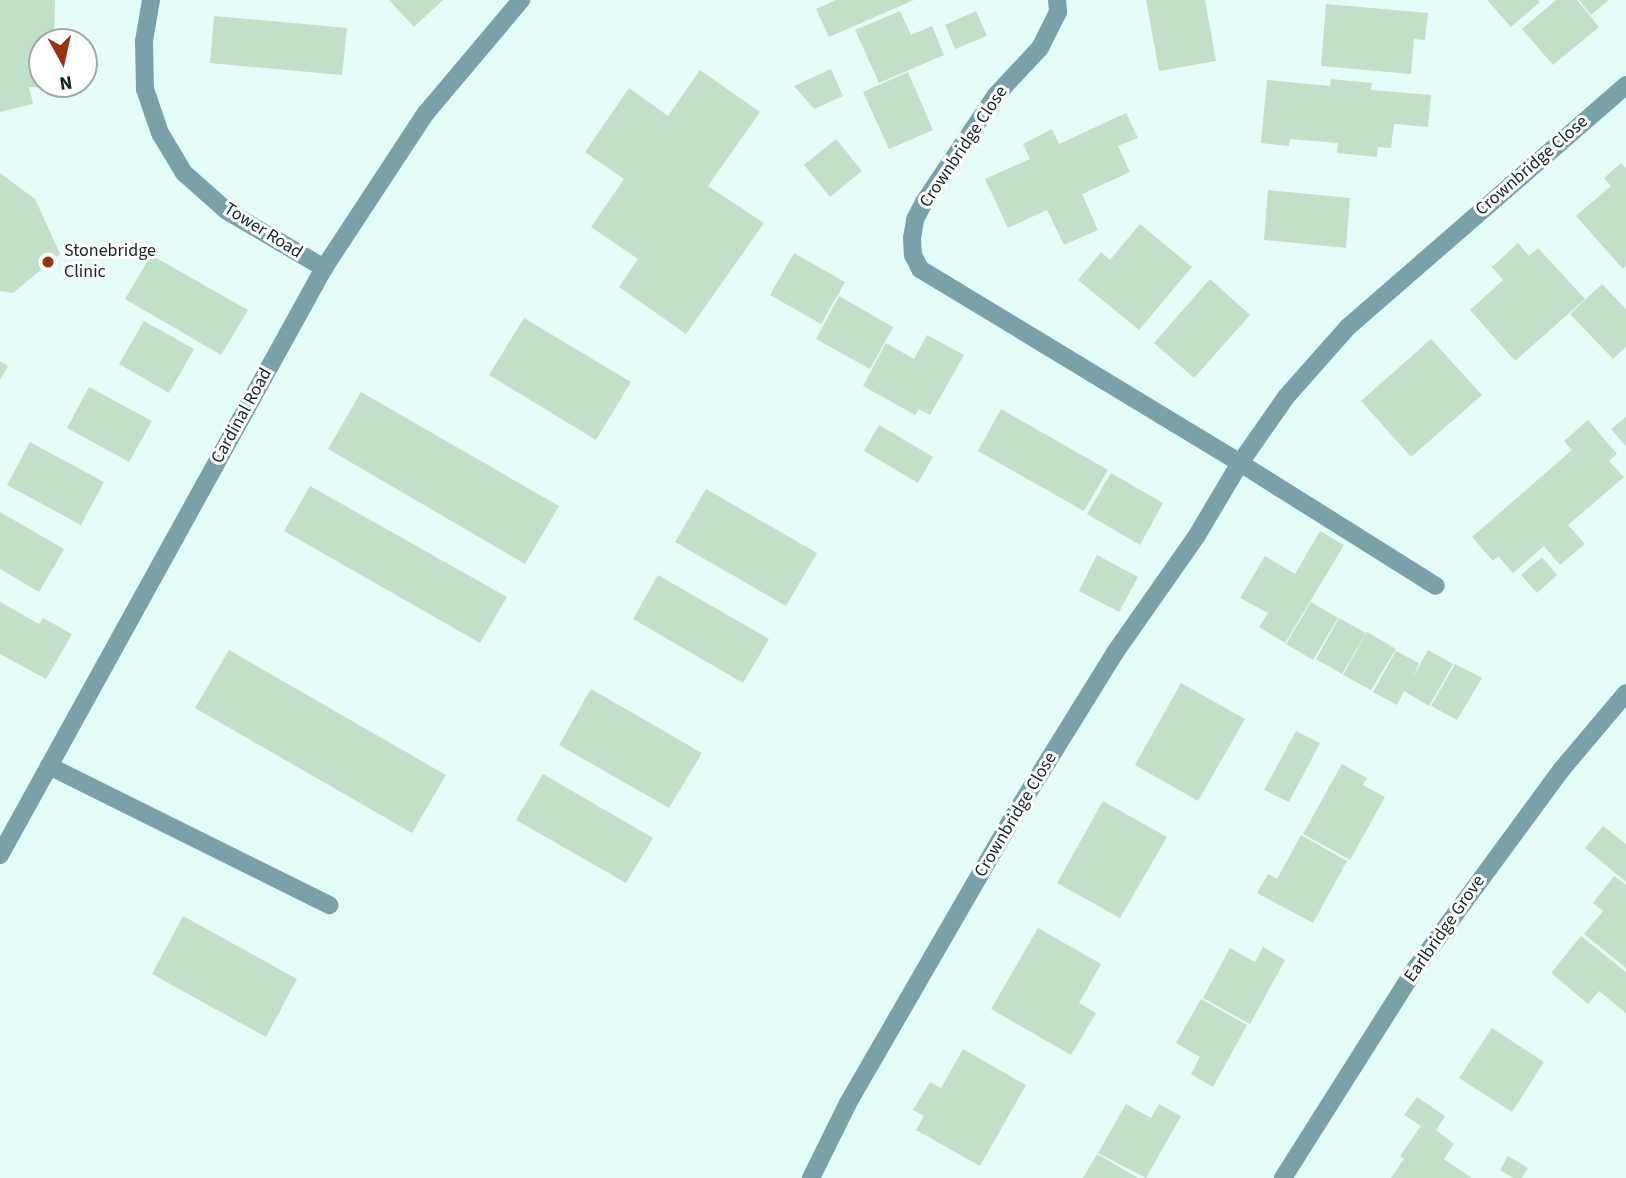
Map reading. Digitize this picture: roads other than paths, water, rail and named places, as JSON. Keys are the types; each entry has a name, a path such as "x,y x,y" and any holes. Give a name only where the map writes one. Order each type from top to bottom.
{"street":[{"name":"Tower Road","path":"151,0 144,41 145,89 160,133 184,173 227,211 324,268"},
{"name":"Cardinal Road","path":"0,855 324,268 426,113 521,0"},
{"name":"Crownbridge Close","path":"1057,0 1058,12 1040,48 996,95 924,202 915,220 913,255 920,269 1240,463 1436,586"},
{"name":"Crownbridge Close","path":"811,1178 848,1103 1010,822 1114,654 1196,537 1240,463 1286,397 1348,327 1626,85"},
{"name":"Earlbridge Grove","path":"1283,1178 1415,969 1562,769 1626,693"},
{"path":"49,766 329,905"}],"place":[{"name":"Stonebridge Clinic","path":"48,262"}]}
